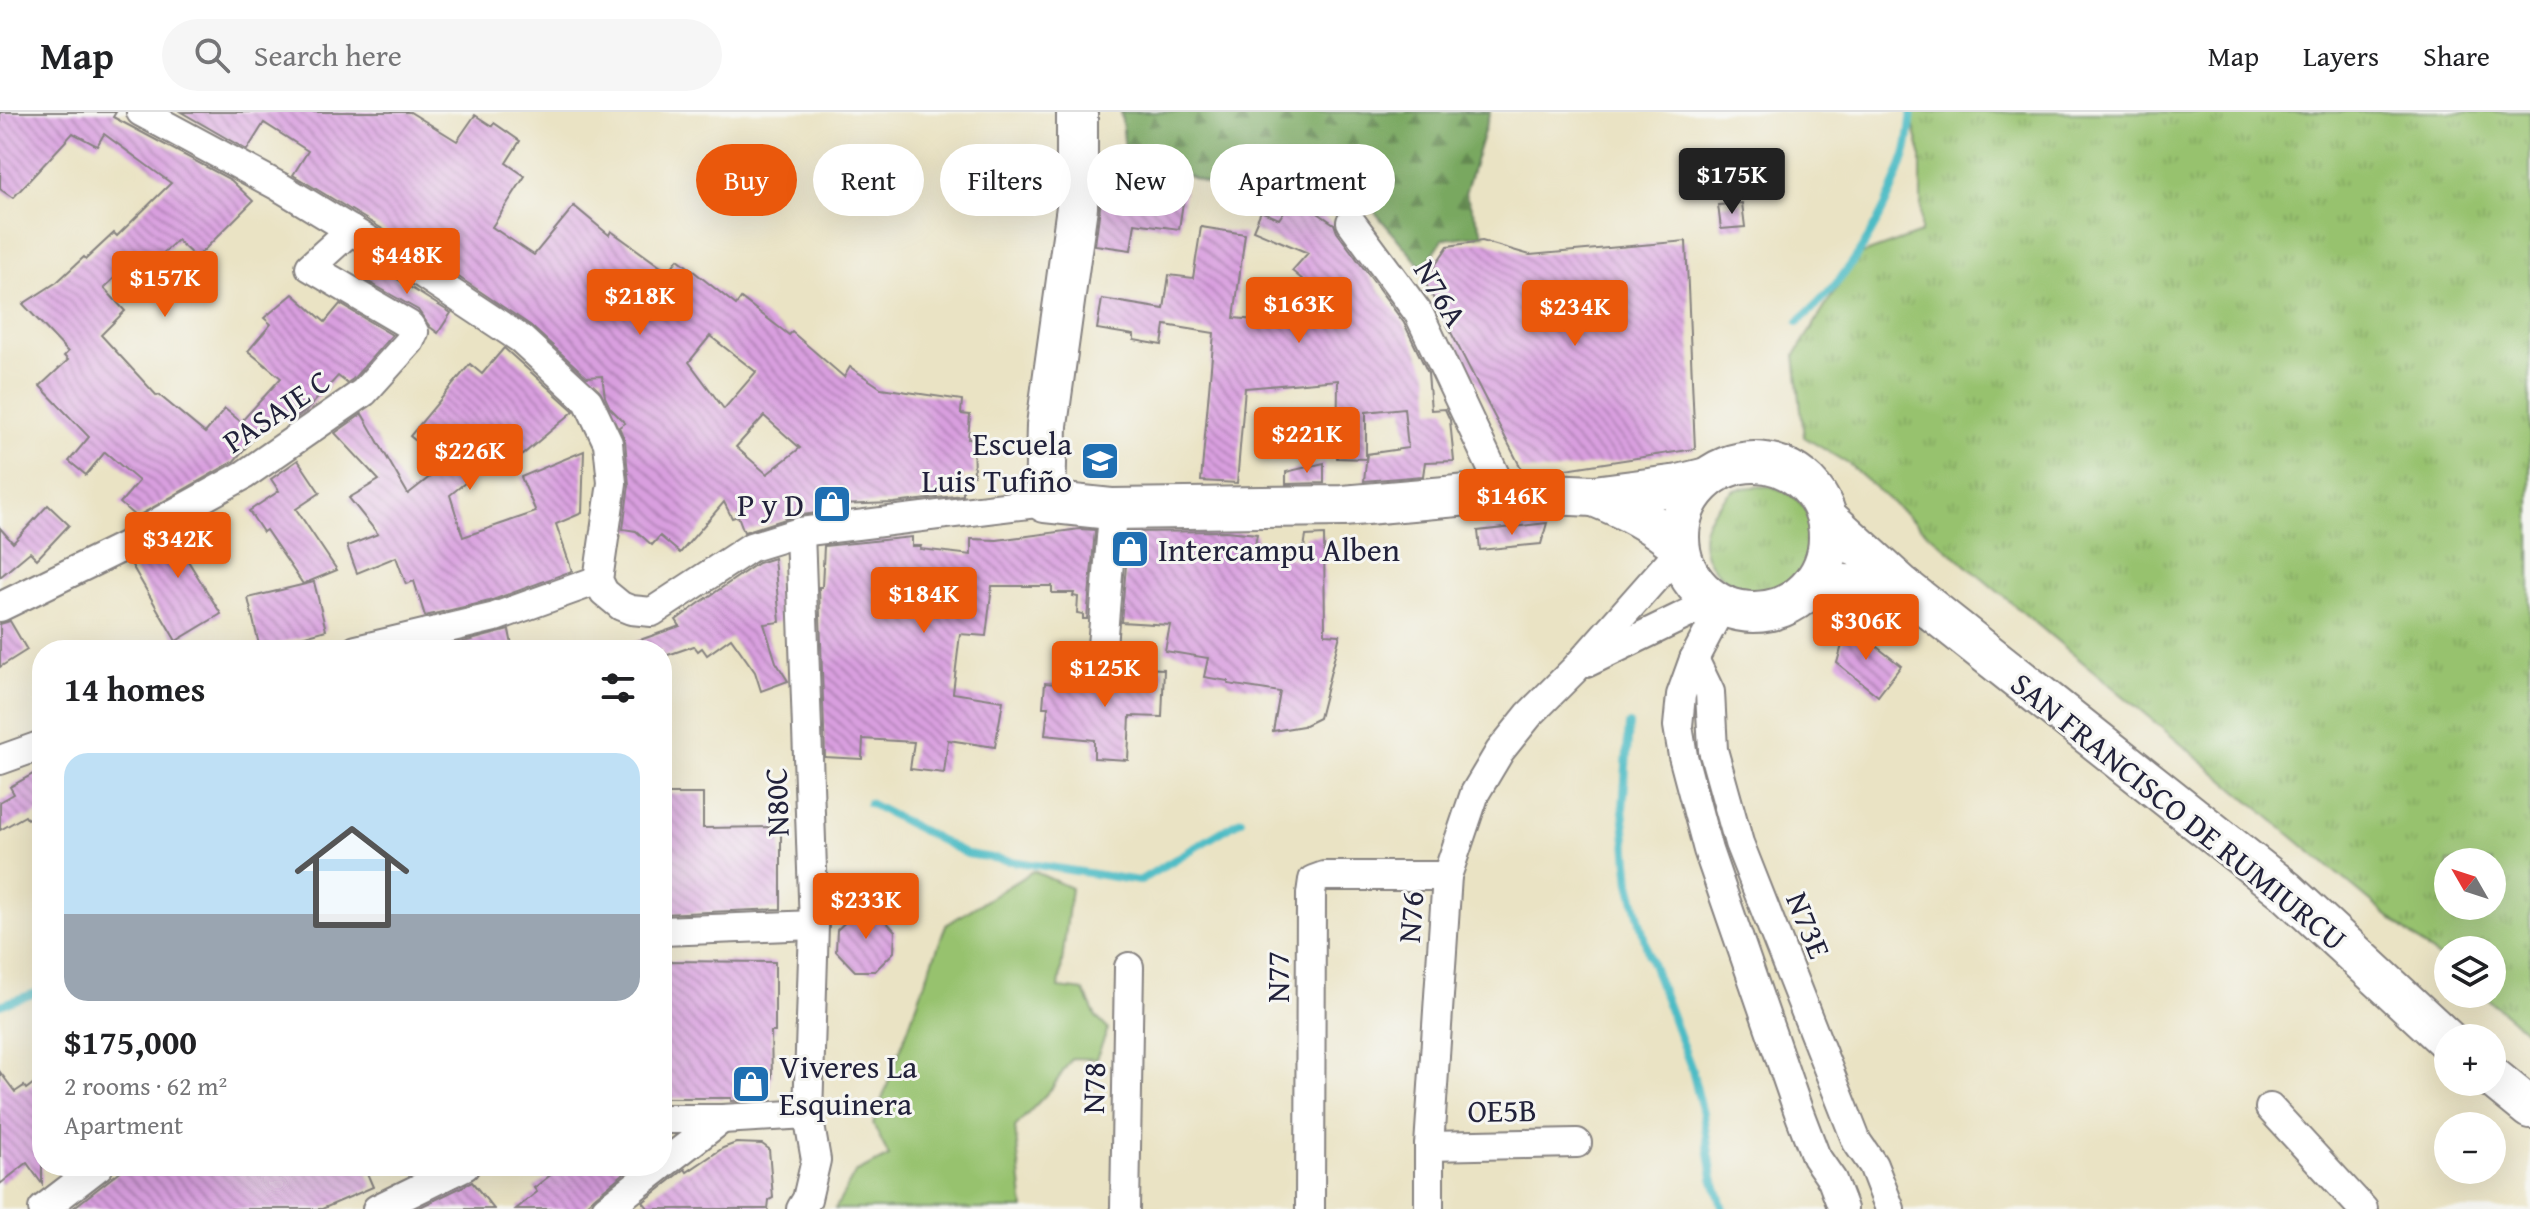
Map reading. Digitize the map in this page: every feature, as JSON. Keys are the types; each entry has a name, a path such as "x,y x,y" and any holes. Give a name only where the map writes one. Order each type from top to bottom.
{"main road":[{"path":"1077,112 1077,207 1047,425 1045,502 1111,509 1343,506 1503,492 1594,496 1679,485 1707,478 1739,463 1763,462 1786,468 1806,481 1820,498 1828,519 1829,553 1814,584 1788,605 1755,613 1718,604 1691,579 1679,547 1681,520 1690,497 1707,478"},
{"path":"1594,496 1657,526 1679,547"},
{"name":"SAN FRANCISCO DE RUMIURCU","path":"1828,519 1903,587 2285,890 2434,1028"},
{"path":"1814,584 1903,587"},
{"path":"2506,1088 2530,1108"}],"street":[{"path":"141,112 221,154 351,230 521,339 588,401 608,443 612,483 598,580 604,592 621,606 652,612 751,547 800,532 1045,502"},
{"name":"N76A","path":"1351,222 1419,314 1503,492"},
{"name":"PASAJE C","path":"0,607 127,545 157,523 244,475 364,392 410,341 414,332 409,325 310,267 351,230"},
{"path":"1100,670 1111,509"},
{"name":"N80C","path":"800,532 814,925 808,1114 816,1160 808,1206"},
{"name":"N76","path":"1429,1209 1429,1146 1447,876 1475,793 1500,751 1529,715 1575,669 1679,547"},
{"path":"398,640 495,617 598,580"},
{"path":"1718,604 1681,695 1678,726 1683,756 1708,850 1798,1110 1816,1157 1832,1180 1843,1209"},
{"name":"N76","path":"1575,669 1718,604"},
{"name":"N73E","path":"1694,659 1710,692 1713,750 1739,843 1857,1142 1873,1165 1890,1209"},
{"path":"0,760 32,749"},
{"path":"1708,850 1739,843"},
{"name":"N77","path":"1310,1209 1313,880 1324,876 1447,876"},
{"path":"672,931 814,925"},
{"name":"N78","path":"1125,1209 1129,967"},
{"path":"1798,1110 1839,1092"},
{"path":"2270,1108 2363,1209"},
{"path":"672,1119 808,1114"},
{"path":"672,1158 722,1119"},
{"path":"1816,1157 1857,1142"},
{"name":"OE5B","path":"1429,1146 1577,1143"},
{"path":"43,1209 86,1176"},
{"path":"377,1209 445,1176"},
{"path":"606,1209 649,1176"}],"green space":[{"path":"1121,112 1490,112 1465,194 1484,235 1443,239 1423,269 1378,216 1395,216 1395,144 1210,144 1210,185 1194,178 1194,144 1124,144"},
{"path":"1910,112 2530,112 2530,1034 2499,1008 2506,1008 2506,936 2434,936 2434,954 1901,511 1850,465 1804,437 1795,355 1857,256 1921,233 1921,154"},
{"path":"1770,486 1788,493 1806,511 1813,527 1815,558 1796,581 1761,590 1743,588 1714,569 1706,555 1703,538 1708,521 1733,491"},
{"path":"1033,871 1071,888 1059,988 1084,991 1096,1017 1108,1029 1096,1059 1072,1058 1052,1088 1015,1127 1024,1209 835,1209 855,1173 889,1156 873,1124 946,925"}],"building":[{"path":"0,112 116,112 113,117 231,180 253,201 196,258 177,240 150,266 139,254 104,288 125,311 101,335 157,396 205,433 225,409 241,422 281,378 248,351 271,324 264,318 293,294 325,322 340,304 392,335 353,379 347,383 338,376 306,411 289,423 277,412 234,461 136,517 120,503 139,481 105,452 86,475 69,461 89,437 40,386 68,360 64,356 68,352 23,304 57,282 114,233 117,236 171,183 104,134 97,146 73,133 13,198 0,189"},
{"path":"181,112 410,112 457,141 475,115 492,126 494,123 520,141 506,163 525,176 492,227 534,255 574,206 609,235 611,231 668,272 678,259 736,305 741,298 789,335 792,332 844,377 850,367 881,388 962,400 961,414 970,415 968,439 973,439 974,475 963,475 963,495 894,503 838,505 838,510 795,516 744,532 738,516 732,518 724,502 680,553 660,536 652,545 636,531 623,529 629,485 625,441 619,427 625,423 610,408 602,376 587,377 530,325 429,257 293,175 308,151 264,123 247,150","holes":["710,336 756,372 724,409 689,362","764,416 800,448 767,474 736,447"]},
{"path":"1742,203 1745,227 1721,229 1718,205"},
{"path":"1099,216 1181,216 1179,229 1135,223 1131,250 1095,245"},
{"path":"1259,216 1279,219 1281,216 1322,216 1334,224 1404,323 1428,373 1431,410 1445,409 1450,420 1454,461 1425,462 1423,476 1364,481 1367,454 1408,448 1404,408 1366,412 1366,459 1337,458 1338,380 1245,388 1237,483 1201,481 1214,333 1165,325 1162,345 1134,340 1134,335 1097,329 1102,299 1164,309 1169,275 1193,278 1201,227 1245,234 1234,318 1268,321 1309,291 1300,284 1303,280 1292,271 1308,253 1253,230"},
{"path":"1482,241 1530,255 1686,241 1695,449 1553,471 1522,470 1426,284 1426,279 1448,246"},
{"path":"370,262 451,313 438,333 418,310 360,277"},
{"path":"504,348 574,411 514,462 508,448 450,495 463,537 536,512 521,477 584,451 582,513 556,524 572,571 490,601 425,616 414,581 406,584 396,557 357,573 347,546 378,534 349,498 379,480 335,433 362,414 408,494 445,465 410,436 470,364 482,374"},
{"path":"298,460 320,493 296,509 337,570 303,584 249,511 279,491 271,479"},
{"path":"1324,463 1324,483 1286,484 1286,472"},
{"path":"48,505 69,525 37,559 30,552 0,577 0,528 13,543"},
{"path":"202,517 215,538 185,556 221,614 178,640 130,562"},
{"path":"1547,523 1541,544 1480,550 1478,531"},
{"path":"1080,529 1095,530 1087,619 1077,613 1078,597 1073,596 1074,593 1052,593 1052,586 992,586 986,636 960,634 953,693 1003,701 995,747 948,740 944,773 910,769 914,742 863,739 862,759 825,757 819,587 822,587 824,546 912,537 912,546 921,546 920,549 971,555 971,539 997,540"},
{"path":"1226,531 1257,534 1254,552 1302,560 1306,536 1324,535 1325,634 1340,635 1319,718 1303,726 1273,731 1280,692 1204,677 1208,658 1165,651 1170,625 1121,622 1129,532"},
{"path":"774,558 780,622 764,624 776,662 788,681 761,691 755,672 731,638 707,655 702,648 698,651 694,646 672,654 672,640 640,640 680,626 676,620 758,563"},
{"path":"314,582 326,630 291,640 258,640 248,598"},
{"path":"10,621 27,650 0,667 0,624"},
{"path":"1848,624 1901,666 1878,696 1837,663"},
{"path":"509,630 511,640 471,640"},
{"path":"1083,665 1085,678 1099,687 1113,680 1117,667 1164,669 1162,717 1130,716 1128,760 1094,758 1094,740 1045,735 1048,707 1043,707 1045,683 1081,686"},
{"path":"32,775 32,816 27,819 25,816 0,830 0,802 14,794 10,787"},
{"path":"672,794 703,794 703,828 781,827 781,909 672,914"},
{"path":"876,911 895,931 894,952 875,971 855,971 836,951 837,930 856,912"},
{"path":"672,961 775,962 775,1032 771,1032 772,1075 769,1093 756,1100 731,1101 731,1098 672,1098"},
{"path":"0,1072 15,1092 32,1084 32,1170 27,1163 0,1184"},
{"path":"736,1143 762,1144 769,1149 773,1198 769,1200 768,1209 649,1209 643,1202 685,1169 687,1172"},
{"path":"114,1176 368,1176 373,1187 322,1209 72,1209"},
{"path":"549,1176 621,1176 582,1209 516,1209 537,1192 534,1188"},
{"path":"472,1182 494,1209 416,1209"}],"waterway":[{"path":"1798,322 1849,267 1875,225 1905,155 1912,112"},
{"path":"1629,725 1623,809 1630,883 1648,953 1692,1070 1713,1178 1723,1209"},
{"path":"869,803 967,854 1139,881 1241,820"},
{"path":"0,1005 32,994"}],"place":[{"name":"Escuela Luis Tufiño","path":"1100,461"},
{"name":"P y D","path":"832,504"},
{"name":"Intercampu Alben","path":"1130,549"},
{"name":"Viveres La Esquinera","path":"751,1084"}]}
